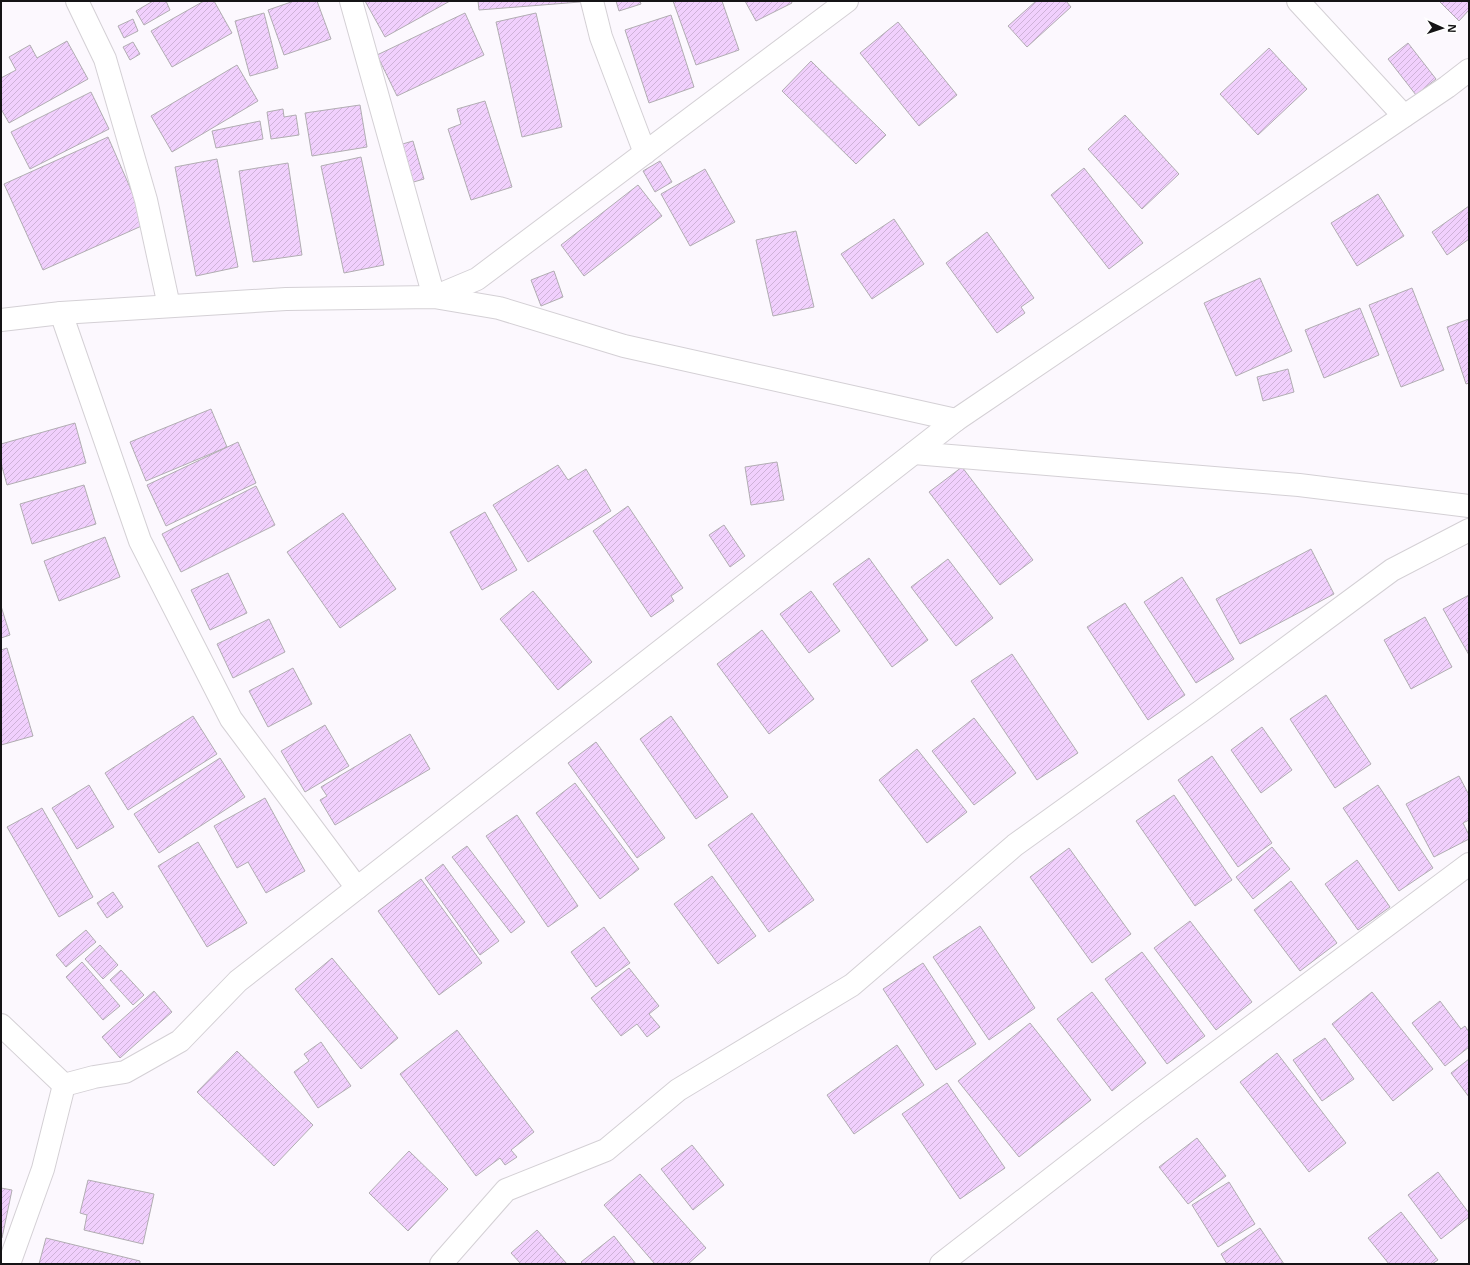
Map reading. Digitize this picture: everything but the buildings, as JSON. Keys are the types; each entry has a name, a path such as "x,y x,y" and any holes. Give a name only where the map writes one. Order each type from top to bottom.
{"street":[{"path":"77,1 105,59 146,200 169,306"},
{"path":"351,1 434,297"},
{"path":"592,1 601,36 645,153"},
{"path":"434,297 477,279 846,1"},
{"path":"1298,1 1404,116"},
{"path":"64,1086 94,1077 125,1072 180,1041 238,981 956,420 1447,87 1469,70"},
{"path":"1,320 61,313 286,299 434,297 499,308 624,346 956,420"},
{"path":"61,313 140,541 231,719 357,888"},
{"path":"914,453 1300,484 1469,506"},
{"path":"441,1264 506,1190 606,1150 678,1090 852,985 1015,844 1200,712 1392,570 1469,530"},
{"path":"941,1264 1137,1112 1469,864"},
{"path":"1,1024 64,1086"},
{"path":"9,1264 43,1168 64,1086"}]}
